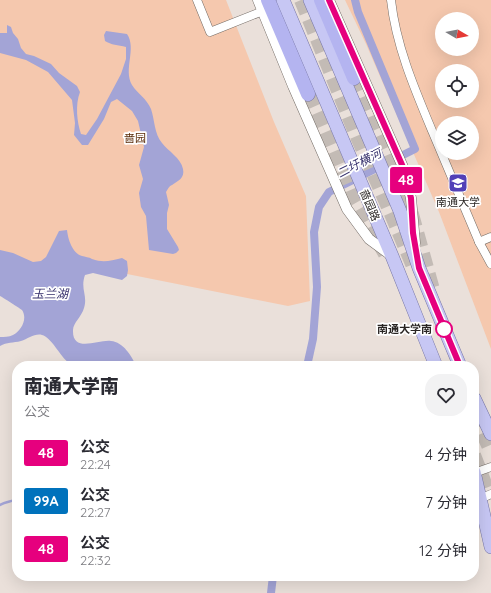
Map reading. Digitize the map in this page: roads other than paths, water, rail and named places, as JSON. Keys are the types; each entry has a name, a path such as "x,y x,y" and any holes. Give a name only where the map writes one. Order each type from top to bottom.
{"highway":[{"path":"321,0 354,78"},
{"path":"265,6 308,94"}],"main road":[{"name":"啬园路","path":"283,0 392,256 434,361"},
{"path":"310,0 400,211 419,268 458,361"},
{"path":"479,409 491,434"},
{"path":"479,483 485,496 491,547"}],"street":[{"path":"197,0 210,32 265,6"},
{"path":"258,0 265,6 293,86 347,209 369,239 392,256"},
{"path":"329,0 403,167 411,198 413,233 419,268"},
{"path":"391,0 404,57 418,98 479,242 491,264"},
{"path":"479,242 491,237"},
{"path":"479,471 491,467"}],"water":[{"path":"7,25 11,27 21,48 26,54 51,64 59,73 77,86 80,92 77,108 78,124 81,134 86,135 97,119 121,74 126,59 126,47 105,41 104,35 106,31 127,34 131,46 129,72 132,85 145,99 151,109 159,139 180,161 183,169 182,177 179,181 170,186 166,192 169,205 167,213 167,229 178,247 179,250 176,253 173,254 149,250 146,216 141,207 139,193 143,179 139,165 144,147 138,121 132,111 117,99 111,102 104,119 88,145 82,145 74,135 75,123 72,100 48,72 26,60 0,53 0,33 7,33"},
{"name":"玉兰湖","path":"67,230 73,249 82,256 100,261 110,261 122,258 127,261 127,276 122,280 93,273 85,275 83,284 85,303 83,311 73,327 73,330 74,337 77,342 87,344 106,341 115,342 126,350 134,361 67,361 49,339 42,335 34,335 21,341 0,346 0,337 10,336 19,331 24,321 24,313 22,310 0,296 0,250 13,253 33,262 41,261 46,257 59,231"}],"waterway":[{"name":"二圩横河","path":"308,361 313,339 317,287 314,232 319,207 329,192 415,149 358,12 355,0"},
{"path":"0,505 12,501"},
{"name":"二圩横河","path":"271,593 272,581"}],"tunnel":[{"path":"301,0 354,130 415,271"},
{"path":"354,78 410,207 434,293"},
{"path":"308,94 350,192 385,254"},
{"path":"479,425 491,452"},
{"path":"479,468 491,499"}],"place":[{"name":"南通大学","path":"458,183"},
{"name":"南通大学南","path":"444,329"}],"park label":[{"name":"啬园","path":"135,138"}]}
